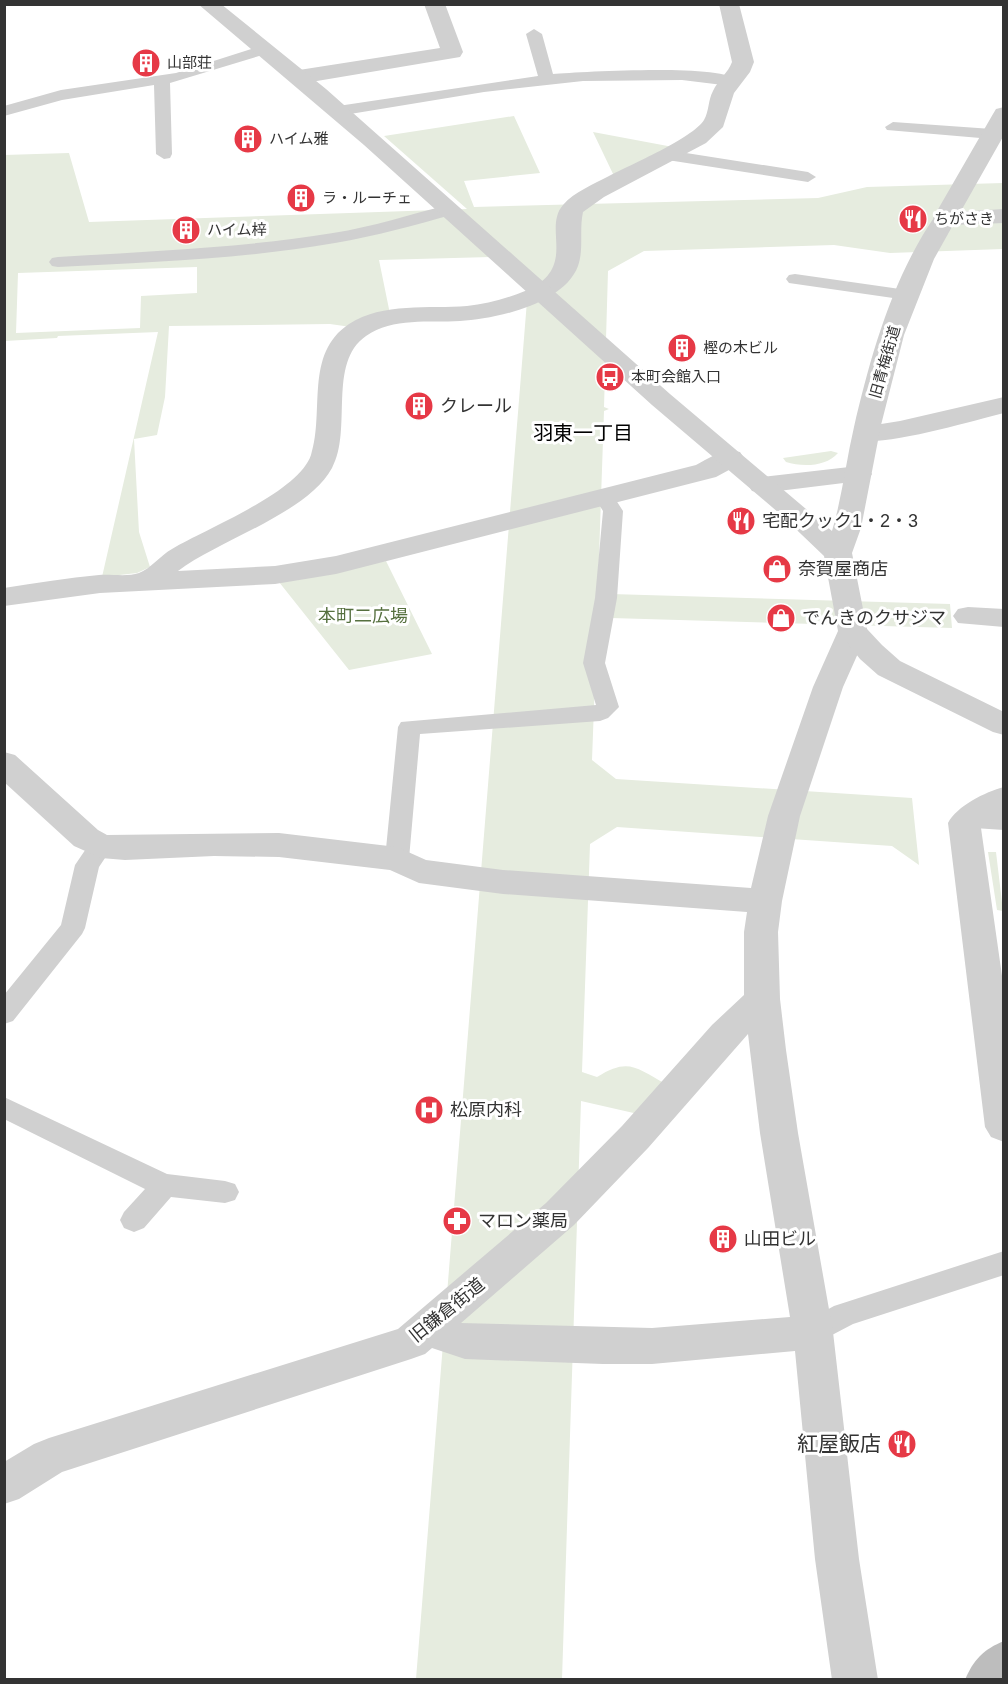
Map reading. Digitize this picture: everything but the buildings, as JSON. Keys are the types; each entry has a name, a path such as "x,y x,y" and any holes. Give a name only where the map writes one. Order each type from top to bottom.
{"main road":[{"path":"987,1680 1004,1663"}],"street":[{"path":"208,4 299,77 543,292 686,422 762,485 838,553"},
{"path":"299,77 452,52 434,4"},
{"path":"149,580 181,555 287,495 319,469 325,451 334,364 344,343 355,332 380,320 473,312 522,300 543,292 562,275 570,250 568,228 572,209 596,192 698,138 715,122 723,92 739,72 743,62 729,4"},
{"name":"旧青梅街道","path":"853,631 838,553 847,528 866,434 891,335 922,259 1004,114"},
{"path":"945,218 1004,216"},
{"path":"866,434 900,429 1004,405"},
{"path":"4,597 75,586 149,580 238,578 303,571 381,555 605,498 706,471 730,458"},
{"path":"762,485 858,474"},
{"path":"968,616 1004,618"},
{"path":"855,1680 837,1559 813,1332 779,1133 762,999 761,932 765,901 784,816 828,687 853,631 889,668 1004,725"},
{"path":"4,763 87,838 101,846 125,848 214,844 279,846 397,859 419,871 503,882 765,901"},
{"path":"1004,798 989,818 964,823 1004,1127"},
{"name":"旧鎌倉街道","path":"4,1485 49,1457 159,1420 411,1342 560,1214 635,1137 725,1035 762,999"},
{"path":"426,1329 465,1342 580,1346 652,1346 813,1332"}],"lane":[{"path":"534,34 547,80"},
{"path":"4,111 61,95 162,80 264,50"},
{"path":"338,111 469,89 611,75 673,75 731,81"},
{"path":"162,80 164,154"},
{"path":"893,127 992,134"},
{"path":"667,155 808,177"},
{"path":"58,262 220,251 326,238 373,231 449,210"},
{"path":"795,279 907,295"},
{"path":"397,859 409,727 600,713 608,707 594,663 606,598 613,511 605,498"},
{"path":"4,1014 73,928 87,865 101,846"},
{"path":"4,1107 165,1185 225,1192"},
{"path":"134,1220 165,1185"},
{"path":"813,1332 844,1315 1004,1263"}],"green space":[{"path":"514,116 540,173 464,181 474,207 818,198 867,187 1003,183 1003,249 890,253 834,245 644,251 608,271 604,407 609,409 604,411 598,586 611,594 950,604 952,628 611,618 597,627 592,760 616,779 912,798 919,865 892,846 617,827 590,844 582,1072 597,1077 617,1067 632,1067 666,1084 638,1114 581,1101 562,1679 416,1679 529,276 491,257 379,260 390,314 351,327 330,324 169,326 165,397 157,435 134,439 139,532 150,567 137,573 102,577 158,332 58,336 57,338 5,341 4,155 69,153 89,222 467,209 384,136","holes":["197,267 197,293 141,296 140,328 16,333 18,273"]},
{"path":"593,132 673,147 614,176"},
{"path":"831,451 838,453 827,461 813,465 792,464 783,458"},
{"name":"本町二広場","path":"386,561 432,654 349,670 279,582"},
{"path":"988,852 996,852 1003,911 997,910"}],"place":[{"name":"山部荘","path":"146,63"},
{"name":"ハイム雅","path":"248,139"},
{"name":"ラ・ルーチェ","path":"301,198"},
{"name":"ちがさき","path":"913,219"},
{"name":"ハイム梓","path":"186,230"},
{"name":"樫の木ビル","path":"682,348"},
{"name":"本町会館入口","path":"610,377"},
{"name":"クレール","path":"419,406"},
{"name":"宅配クック1・2・3","path":"741,521"},
{"name":"奈賀屋商店","path":"777,569"},
{"name":"でんきのクサジマ","path":"781,618"},
{"name":"松原内科","path":"429,1110"},
{"name":"マロン薬局","path":"457,1221"},
{"name":"山田ビル","path":"723,1239"},
{"name":"紅屋飯店","path":"902,1444"}],"district":[{"name":"羽東一丁目","path":"583,433"}]}
